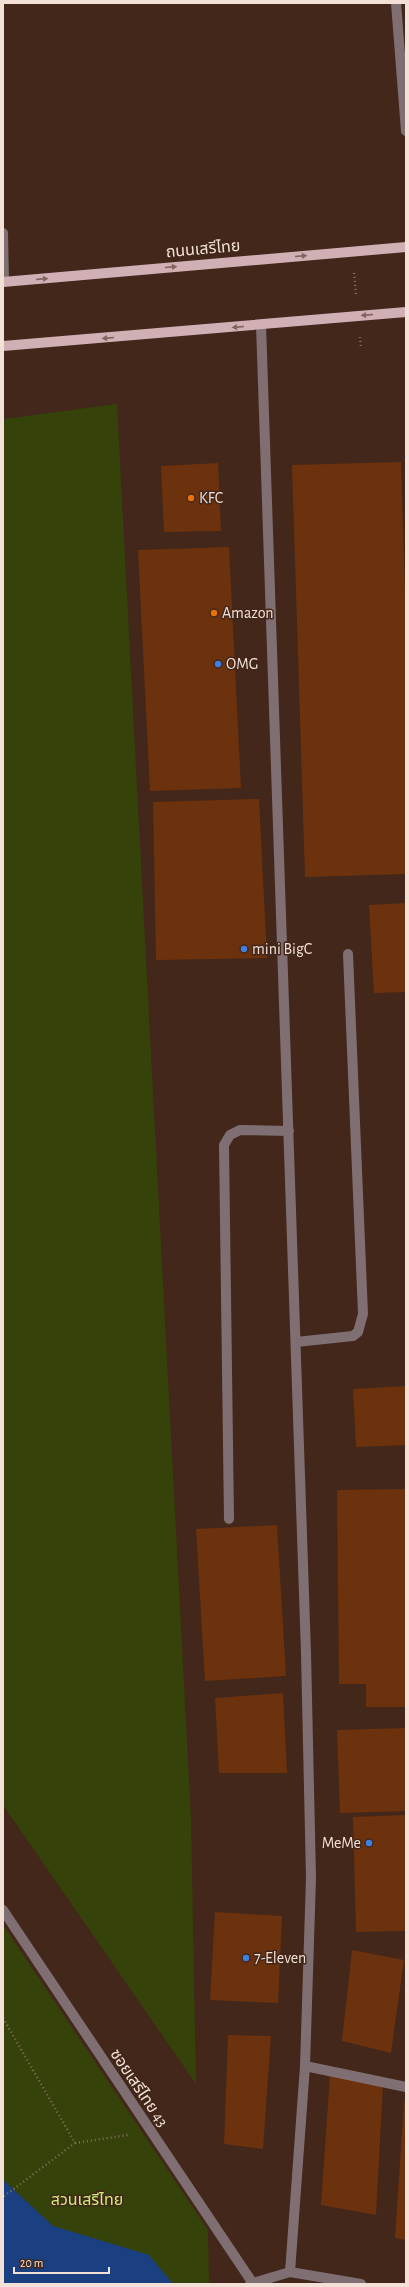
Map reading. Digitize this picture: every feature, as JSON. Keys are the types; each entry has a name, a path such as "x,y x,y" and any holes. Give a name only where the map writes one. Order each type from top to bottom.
{"main road":[{"name":"ถนนเสรีไทย","path":"4,282 406,247"},
{"path":"3,346 406,312"}],"street":[{"path":"396,3 406,132"},
{"path":"3,233 4,282"},
{"path":"261,325 296,1342 306,1653 311,1878 304,2066 290,2272"},
{"path":"296,1342 353,1336 358,1332 363,1314 348,954"},
{"path":"229,1519 224,1145 230,1136 240,1130 289,1131"},
{"name":"ซอยเสรีไทย 43","path":"3,1910 251,2283"},
{"path":"304,2066 406,2087"},
{"path":"251,2283 290,2272 361,2284"}],"path":[{"path":"354,271 357,302"},
{"path":"360,332 361,348"},
{"path":"3,2018 75,2143"},
{"path":"3,2197 75,2143 142,2133 147,2127"}],"green space":[{"path":"117,404 191,1818 196,2084 3,1805 3,419"},
{"name":"สวนเสรีไทย","path":"3,1925 208,2230 209,2282 206,2284 3,2284"}],"water":[{"path":"3,2180 53,2226 149,2255 173,2284 3,2284"}],"building":[{"path":"401,462 406,627 406,874 305,877 292,465"},
{"name":"KFC","path":"218,463 221,531 164,532 161,466"},
{"path":"229,547 241,788 150,791 138,550"},
{"path":"259,799 267,958 156,960 153,802"},
{"path":"406,903 406,992 374,993 369,905"},
{"path":"406,1386 406,1445 356,1447 353,1389"},
{"path":"406,1489 406,1707 366,1707 366,1684 339,1684 337,1490"},
{"path":"277,1525 286,1676 205,1681 196,1529"},
{"path":"283,1693 287,1773 219,1773 215,1698"},
{"path":"406,1728 406,1811 340,1813 337,1730"},
{"path":"406,1815 406,1931 356,1932 353,1817"},
{"name":"7-Eleven","path":"215,1912 282,1916 278,2003 210,2000"},
{"path":"352,1950 404,1960 391,2053 342,2041"},
{"path":"228,2035 271,2036 263,2149 224,2144"},
{"path":"330,2075 383,2084 376,2215 321,2205"},
{"path":"404,2101 406,2101 406,2240 395,2238"}],"place":[{"name":"KFC","path":"191,498"},
{"name":"Amazon","path":"214,613"},
{"name":"OMG","path":"218,664"},
{"name":"mini BigC","path":"244,949"},
{"name":"MeMe","path":"369,1843"},
{"name":"7-Eleven","path":"246,1958"}]}
